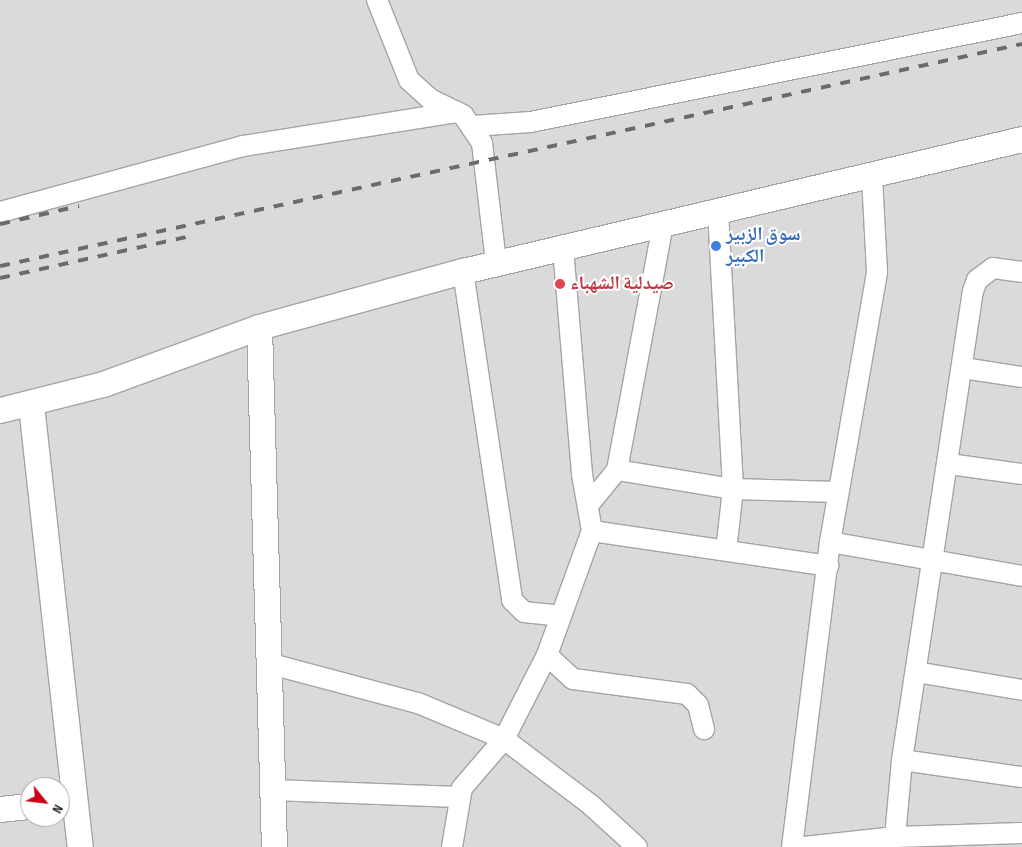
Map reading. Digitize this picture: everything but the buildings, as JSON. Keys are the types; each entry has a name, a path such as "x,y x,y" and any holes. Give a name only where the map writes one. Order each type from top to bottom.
{"street":[{"path":"377,0 409,80 430,99 465,119 482,143 496,263"},
{"path":"0,212 244,146 465,119 531,122 1022,23"},
{"path":"0,410 31,404 103,384 259,327 463,271 1022,139"},
{"path":"792,847 830,542 877,272 872,174"},
{"path":"718,211 733,489 726,551"},
{"path":"590,503 617,470 663,224"},
{"path":"452,847 458,797 477,766 504,739 547,655 592,531 590,503 582,474 564,247"},
{"path":"895,838 902,760 977,280 993,268 1022,272"},
{"path":"463,271 512,600 524,612 560,616"},
{"path":"259,327 271,664 274,847"},
{"path":"963,368 1022,377"},
{"path":"31,404 66,777"},
{"path":"949,464 1022,474"},
{"path":"617,470 733,489 838,492"},
{"path":"592,531 828,566"},
{"path":"830,542 1022,576"},
{"path":"547,655 573,680 687,694 698,705 704,729"},
{"path":"271,664 418,703 504,739 637,847"},
{"path":"916,672 1022,690"},
{"path":"902,760 1022,777"},
{"path":"273,790 458,797"},
{"path":"0,809 20,807"},
{"path":"70,810 80,847"},
{"path":"804,847 895,838 1022,833"}],"shaded area":[{"path":"0,0 1022,0 1022,847 0,847"}],"railway":[{"path":"0,266 1022,44"},
{"path":"0,224 79,206"},
{"path":"0,278 191,236"}],"place":[{"name":"سوق الزبير الكبير","path":"716,246"},
{"name":"صيدلية الشهباء","path":"560,284"}]}
